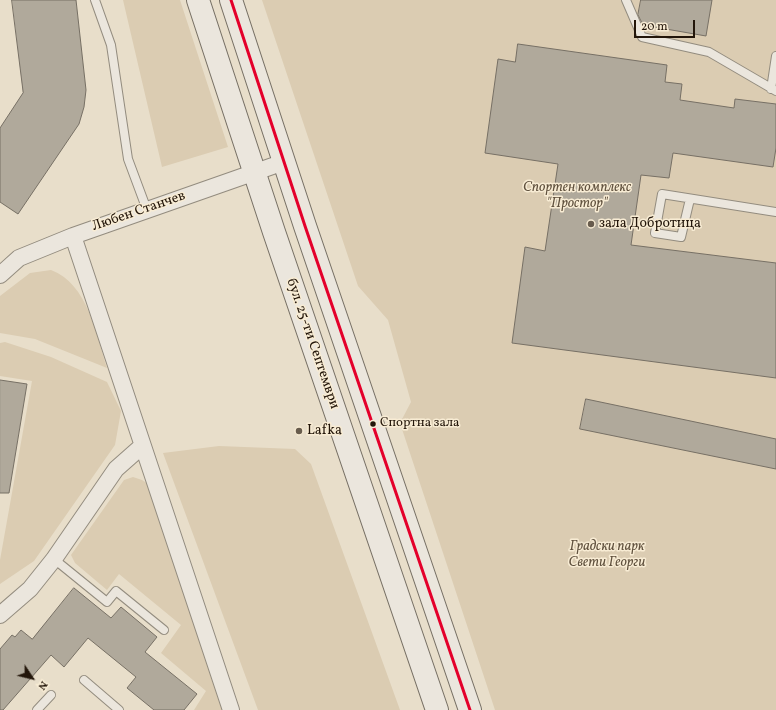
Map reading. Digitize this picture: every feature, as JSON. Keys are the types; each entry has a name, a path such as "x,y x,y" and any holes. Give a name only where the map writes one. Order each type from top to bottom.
{"main road":[{"name":"бул. 25-ти Септември","path":"198,0 254,172 437,710"},
{"path":"231,0 284,162 470,710"}],"street":[{"name":"Любен Станчев","path":"0,275 19,258 73,236 284,162"},
{"path":"73,236 231,710"},
{"path":"0,615 30,589 54,559 116,469 142,446"}],"lane":[{"path":"95,0 110,44 128,160 147,210"},
{"path":"626,0 642,37 709,52 773,90 776,56"},
{"path":"690,199 681,237 656,233 662,194 776,212"},
{"path":"54,559 107,602 116,591 164,630"},
{"path":"84,680 119,710"},
{"path":"37,710 51,695"}],"green space":[{"path":"123,0 180,0 228,147 162,167"},
{"name":"Спортен комплекс \"Простор\"","path":"262,0 776,0 776,710 495,710 400,423 411,402 388,320 358,286"},
{"path":"51,270 64,277 74,286 82,298 94,326 107,368 35,339 0,333 0,296 30,273"},
{"path":"5,342 51,357 107,382 121,411 115,445 34,561 0,584 0,560 32,381 0,376 0,343"},
{"path":"219,446 295,449 311,464 400,710 258,710 163,453"},
{"path":"133,477 148,484 225,710 194,710 206,691 161,653 181,625 119,574 107,590 75,563 71,555 124,480"}],"building":[{"path":"12,0 76,0 86,90 84,107 79,124 18,214 0,202 0,128 23,93"},
{"path":"641,0 712,0 706,36 643,25 638,15"},
{"name":"зала Добротица","path":"518,44 667,65 665,82 682,84 680,100 734,108 735,99 776,104 776,148 773,167 673,153 669,178 641,175 631,245 776,263 776,378 512,343 525,247 545,251 558,164 485,153 498,59 515,62"},
{"path":"0,380 27,384 9,493 0,493"},
{"path":"586,399 776,439 776,469 580,429"},
{"path":"74,588 111,618 121,607 157,637 145,652 197,694 184,710 154,710 127,688 136,677 88,638 64,667 51,655 3,710 0,710 0,649 12,635 15,637 21,630 32,639"}],"transit line":[{"path":"231,0 305,226 470,710"}],"place":[{"name":"зала Добротица","path":"591,224"},
{"name":"Спортна зала","path":"373,424"},
{"name":"Lafka","path":"299,431"}],"park label":[{"name":"Градски парк Свети Георги","path":"607,556"}]}
